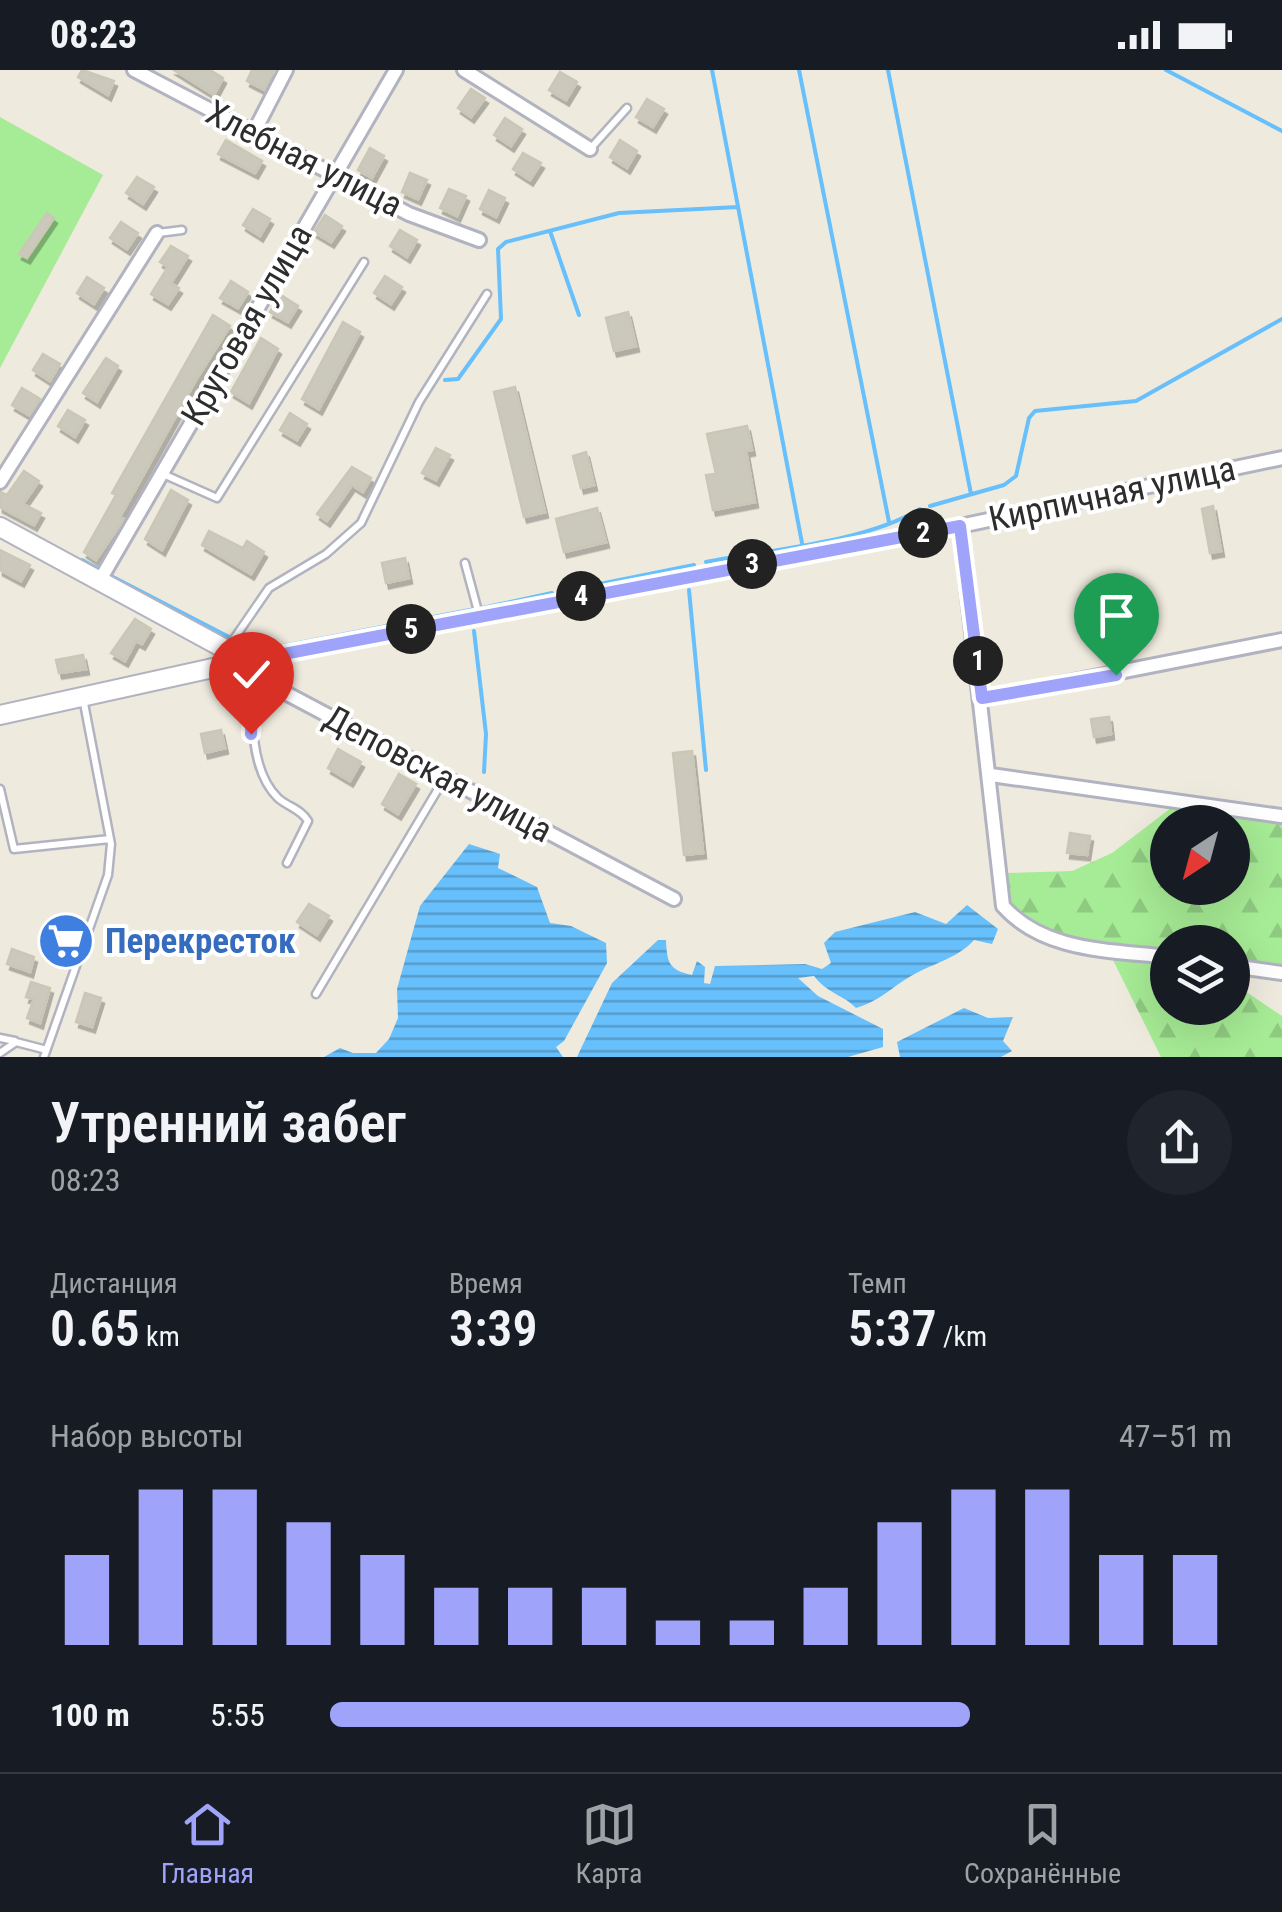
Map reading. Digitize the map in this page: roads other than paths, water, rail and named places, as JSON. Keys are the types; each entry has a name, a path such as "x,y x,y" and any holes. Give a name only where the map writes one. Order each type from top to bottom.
{"street":[{"name":"Хлебная улица","path":"134,70 409,214 479,240"},
{"path":"254,134 286,70"},
{"name":"Круговая улица","path":"100,580 396,70"},
{"path":"464,70 590,149"},
{"path":"0,482 156,233"},
{"name":"Кирпичная улица","path":"0,715 229,657 960,526 1282,458"},
{"path":"960,526 1003,906 1020,926 1070,946 1150,955"},
{"name":"Деповская улица","path":"0,527 100,580 254,676 674,899"},
{"path":"982,698 1282,640"},
{"path":"991,774 1281,816"},
{"path":"1250,969 1282,973"}],"lane":[{"path":"590,149 626,108"},
{"path":"156,233 182,230"},
{"path":"162,473 217,498 364,262"},
{"path":"229,657 268,588 326,554 360,523 418,402 488,294"},
{"path":"464,563 479,615"},
{"path":"254,676 251,734 268,782 276,797 308,821 288,863"},
{"path":"0,1038 43,1053 52,1042 79,947 108,875 110,839 83,696"},
{"path":"316,994 444,778"},
{"path":"0,789 14,849 110,839"},
{"path":"0,1053 16,1042"}],"water":[{"path":"469,844 500,854 498,868 537,887 550,923 571,926 606,943 607,963 564,1041 556,1047 563,1057 324,1057 340,1048 353,1053 376,1053 389,1039 398,1018 397,989 420,906"},
{"path":"967,905 998,929 992,944 974,940 960,952 864,1005 856,1008 814,976 798,978 818,996 883,1029 883,1047 848,1057 577,1057 612,983 658,940 666,940 674,968 692,975 697,961 705,967 704,983 710,984 715,966 805,964 822,969 831,963 824,943 835,932 915,912 946,924"},
{"path":"964,1008 988,1018 1013,1017 1003,1041 1012,1051 1001,1057 900,1057 897,1042"}],"waterway":[{"path":"712,70 802,543"},
{"path":"799,70 889,522"},
{"path":"888,70 971,494"},
{"path":"1166,70 1282,131"},
{"path":"445,380 458,379 501,319 498,249 506,242 619,213 738,207"},
{"path":"550,231 579,315"},
{"path":"930,506 1004,485 1016,476 1029,418 1035,411 1136,401 1282,319"},
{"path":"706,562 845,537 873,530 920,509"},
{"path":"82,560 98,569"},
{"path":"565,591 694,565"},
{"path":"113,577 229,637"},
{"path":"689,590 706,770"},
{"path":"482,608 552,593"},
{"path":"257,651 475,609"},
{"path":"474,631 486,734 484,772"}],"place":[{"name":"Перекресток","path":"66,941"}]}
